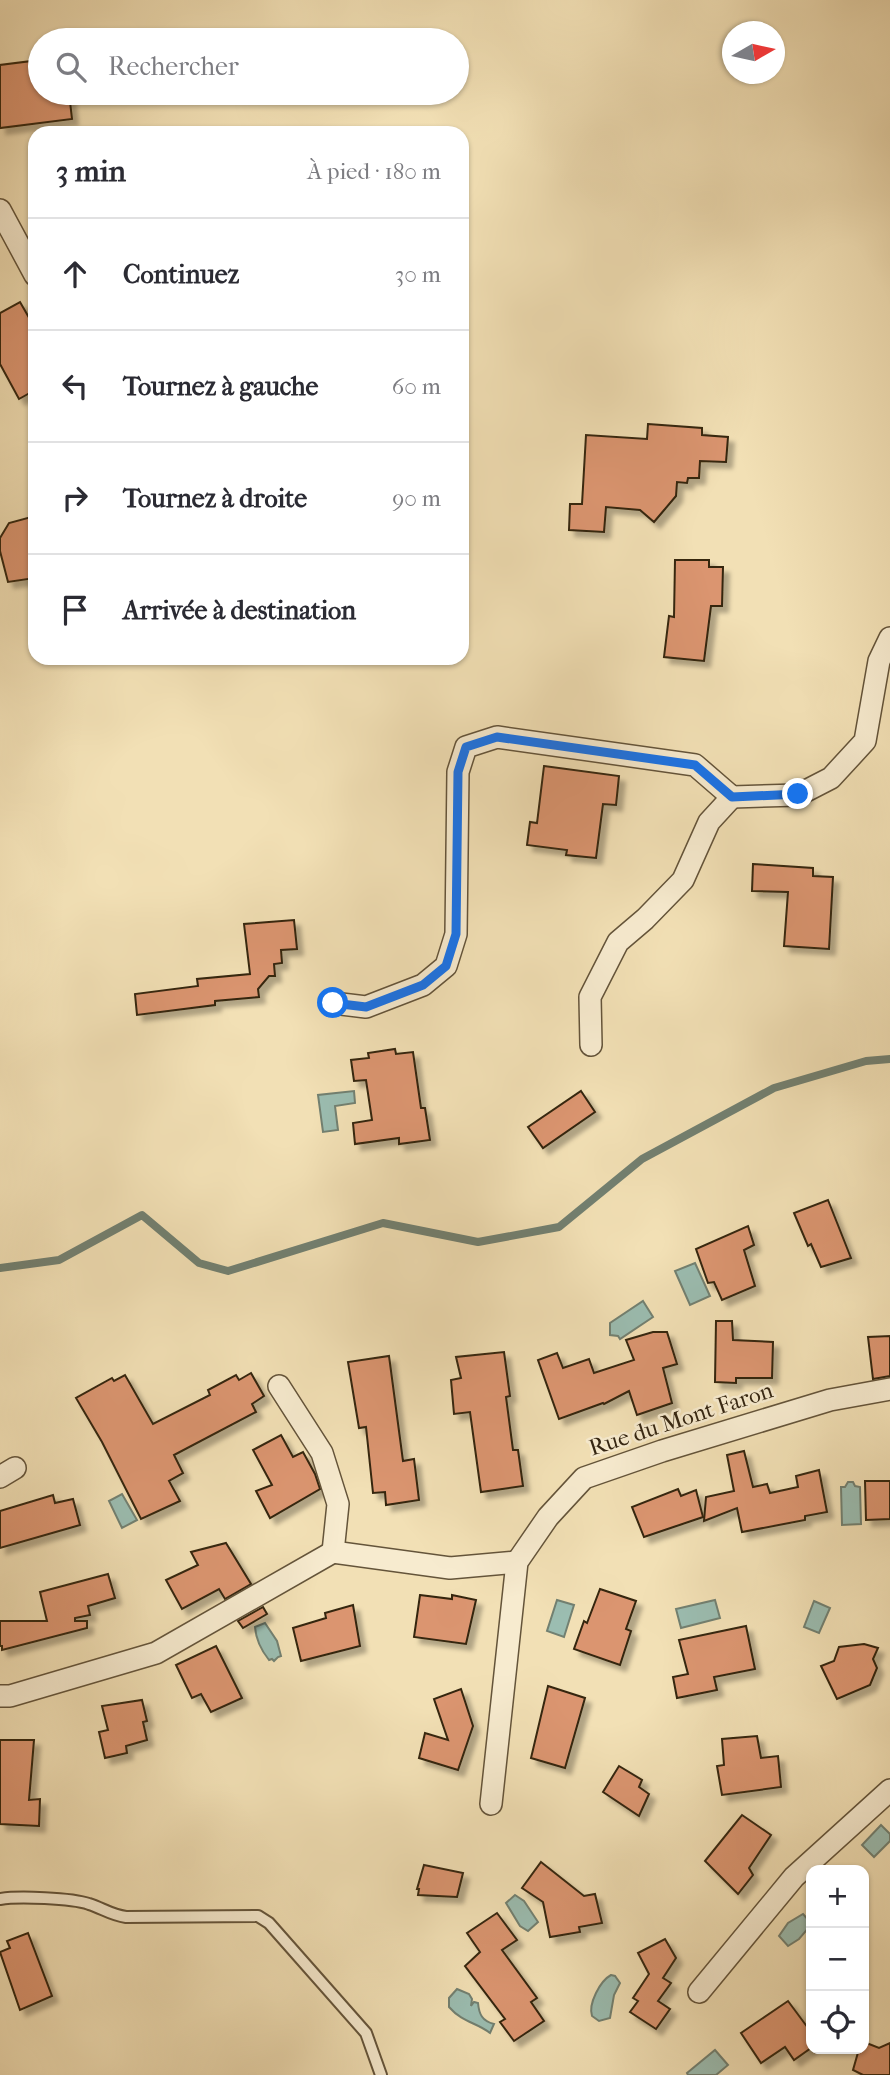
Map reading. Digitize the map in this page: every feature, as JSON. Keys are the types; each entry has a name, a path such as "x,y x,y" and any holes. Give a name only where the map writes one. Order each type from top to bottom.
{"street":[{"path":"0,210 28,262"},
{"path":"333,1003 366,1007 423,985 446,966 456,934 458,772 466,747 497,737 695,765 732,797 798,794 831,778 866,741 879,661 890,638"},
{"path":"591,1045 590,996 618,942 645,919 682,880 709,822 732,797"},
{"path":"279,1386 322,1453 338,1504 332,1552"},
{"name":"Rue du Mont Faron","path":"491,1804 517,1562 548,1517 584,1478 662,1451 830,1400 890,1389"},
{"path":"0,1696 10,1696 156,1653 332,1552 450,1567 517,1562"},
{"path":"699,1992 794,1877 890,1790"}],"lane":[{"path":"0,1899 36,1898 88,1903 113,1916 126,1917 258,1916 269,1923 366,2033 381,2075"}],"water":[{"path":"354,1091 355,1103 335,1106 338,1130 323,1132 318,1095"},
{"path":"695,1263 710,1296 690,1305 675,1271"},
{"path":"643,1301 653,1317 620,1339 610,1335 610,1323"},
{"path":"848,1482 860,1487 861,1524 842,1525 841,1487 845,1487"},
{"path":"122,1494 137,1520 122,1528 109,1501"},
{"path":"557,1600 574,1605 564,1637 547,1631"},
{"path":"715,1600 720,1618 681,1628 676,1609"},
{"path":"814,1601 830,1608 819,1633 804,1627"},
{"path":"265,1623 277,1641 281,1656 274,1661 266,1656 256,1636 255,1627"},
{"path":"881,1825 890,1834 890,1841 874,1857 862,1845"},
{"path":"515,1895 524,1901 538,1922 528,1931 520,1926 506,1903"},
{"path":"803,1914 806,1917 806,1931 788,1946 779,1936 788,1923"},
{"path":"611,1975 620,1983 614,1995 610,2018 599,2021 592,2016 593,1999 599,1987"},
{"path":"457,1989 469,1994 472,1999 471,2006 474,2002 478,2003 482,2016 494,2024 490,2033 459,2016 449,2007 449,1998"},
{"path":"715,2050 728,2065 716,2075 688,2075 687,2073"}],"building":[{"path":"28,62 28,105 70,105 72,119 0,128 0,65"},
{"path":"20,302 28,316 28,394 19,399 0,364 0,313"},
{"path":"648,424 702,428 702,435 728,437 726,462 700,461 699,478 688,478 687,483 677,482 676,496 654,522 640,510 606,507 604,532 569,530 570,504 582,504 586,435 647,439"},
{"path":"28,518 28,579 8,582 0,551 0,538 9,523"},
{"path":"675,560 709,560 709,567 723,567 722,606 711,606 704,661 664,657 669,616 674,617"},
{"path":"544,766 619,776 616,805 603,804 596,858 566,855 567,850 527,845 530,822 537,823"},
{"path":"753,864 813,868 813,876 833,877 829,949 784,946 788,892 752,891"},
{"path":"294,920 297,949 281,950 282,963 274,964 275,976 269,976 258,989 259,997 215,1001 215,1005 137,1015 135,994 198,986 197,979 250,974 244,924"},
{"path":"395,1049 396,1054 413,1052 421,1108 425,1108 430,1140 399,1144 399,1138 355,1144 353,1123 372,1120 366,1080 354,1081 351,1060 369,1058 368,1053"},
{"path":"581,1091 595,1112 543,1148 528,1127"},
{"path":"828,1200 851,1258 821,1267 811,1244 808,1246 794,1213"},
{"path":"748,1226 754,1245 744,1250 755,1286 722,1300 714,1282 708,1283 696,1249"},
{"path":"716,1321 732,1321 733,1340 773,1342 772,1378 736,1378 736,1383 715,1382"},
{"path":"653,1332 667,1332 677,1364 663,1368 672,1403 637,1415 629,1391 604,1404 559,1419 538,1360 557,1353 563,1368 589,1359 594,1373 634,1360 626,1340"},
{"path":"890,1336 890,1376 873,1379 868,1337"},
{"path":"504,1352 510,1396 506,1397 513,1450 518,1450 523,1486 481,1492 470,1412 454,1414 451,1380 461,1378 456,1357"},
{"path":"389,1356 403,1461 414,1459 419,1500 386,1505 385,1492 373,1493 366,1427 359,1428 348,1362"},
{"path":"251,1373 264,1396 252,1404 256,1412 174,1455 183,1473 169,1481 180,1501 141,1519 76,1398 112,1378 114,1381 125,1375 153,1424 210,1395 208,1390 236,1375 239,1380"},
{"path":"281,1435 293,1457 303,1452 320,1489 270,1518 256,1491 272,1485 253,1450"},
{"path":"744,1451 753,1487 767,1484 770,1493 798,1487 796,1476 819,1470 827,1512 805,1516 805,1520 742,1532 737,1508 704,1521 706,1497 734,1491 727,1455"},
{"path":"865,1481 890,1481 890,1519 866,1520"},
{"path":"678,1489 681,1496 696,1490 703,1517 644,1537 632,1507"},
{"path":"53,1495 55,1503 73,1499 80,1525 0,1548 0,1511"},
{"path":"226,1543 251,1584 225,1599 219,1589 182,1609 166,1580 198,1565 191,1552"},
{"path":"108,1574 115,1598 88,1606 90,1615 75,1618 75,1621 87,1621 87,1628 2,1650 0,1621 47,1621 40,1592"},
{"path":"600,1589 636,1601 626,1629 631,1631 620,1665 574,1649"},
{"path":"420,1595 452,1599 452,1595 476,1600 466,1644 414,1637"},
{"path":"353,1605 360,1646 301,1661 293,1628 326,1618 325,1613"},
{"path":"263,1607 267,1614 243,1628 238,1621"},
{"path":"746,1626 755,1669 714,1677 717,1690 677,1698 673,1677 688,1674 679,1640"},
{"path":"864,1644 878,1648 873,1659 877,1668 870,1685 837,1699 821,1666 834,1661 839,1647"},
{"path":"216,1646 242,1698 211,1712 201,1694 192,1698 176,1665"},
{"path":"548,1686 585,1698 565,1768 531,1758"},
{"path":"461,1689 473,1726 458,1770 419,1758 425,1733 448,1740 434,1699"},
{"path":"142,1700 147,1721 143,1722 147,1740 126,1746 127,1753 105,1758 99,1732 108,1730 102,1706"},
{"path":"757,1736 761,1758 778,1756 781,1787 722,1795 717,1766 724,1765 722,1739"},
{"path":"0,1740 34,1740 29,1800 40,1799 39,1826 0,1824"},
{"path":"619,1766 642,1780 639,1787 649,1794 639,1816 603,1792"},
{"path":"742,1815 771,1835 749,1868 753,1875 738,1894 705,1861"},
{"path":"541,1862 584,1896 595,1894 602,1923 579,1927 580,1932 550,1937 543,1902 522,1888"},
{"path":"424,1865 463,1873 457,1897 418,1895 417,1889"},
{"path":"497,1913 517,1940 502,1950 537,1998 531,2002 544,2021 514,2041 500,2022 505,2019 465,1966 480,1952 467,1933"},
{"path":"28,1933 52,1996 20,2010 0,1952 10,1948 7,1941"},
{"path":"665,1939 676,1958 663,1978 671,1983 658,2001 670,2009 656,2029 630,2012 638,2001 633,1998 649,1974 638,1953"},
{"path":"788,2001 806,2025 806,2052 794,2060 785,2047 761,2063 741,2033"},
{"path":"890,2043 890,2075 863,2075 853,2070 858,2054 869,2054 869,2044 879,2048"}],"waterway":[{"path":"0,1268 59,1260 142,1215 199,1263 228,1271 383,1223 478,1242 559,1227 642,1159 774,1088 866,1061 890,1059"}],"route":[{"path":"333,1003 366,1007 423,985 446,966 456,934 458,772 466,747 497,737 695,765 732,797 798,794"}]}
